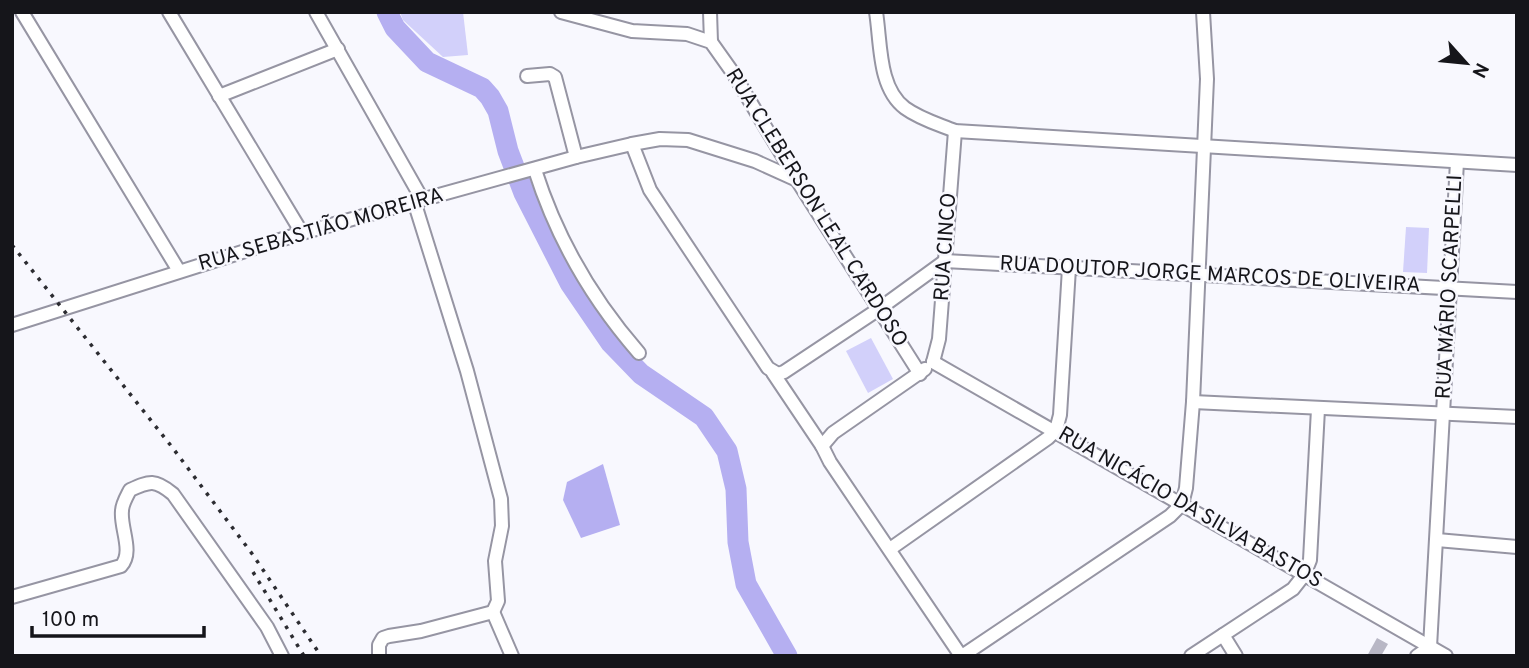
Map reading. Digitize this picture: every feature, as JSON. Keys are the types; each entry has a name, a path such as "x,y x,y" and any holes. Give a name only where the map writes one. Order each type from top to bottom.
{"street":[{"path":"22,12 179,271"},
{"path":"169,12 302,233"},
{"path":"316,12 338,48 418,200 501,499 502,526 495,561 498,601 493,612 512,656"},
{"path":"561,12 632,32 687,34 711,42 710,12"},
{"name":"RUA MÁRIO SCARPELLI","path":"876,12 885,77 891,93 904,108 923,119 955,131 1457,162 1430,647"},
{"path":"632,144 650,190 768,368 779,373 830,462 961,656 1170,516 1182,504 1186,488 1193,402 1207,79 1203,12"},
{"name":"RUA CLEBERSON LEAL CARDOSO","path":"711,42 733,73 797,180 920,374"},
{"path":"219,96 338,48"},
{"path":"527,76 550,74 555,77 576,157"},
{"name":"RUA CINCO","path":"933,362 939,339 955,131"},
{"name":"RUA SEBASTIÃO MOREIRA","path":"12,325 302,233 632,144 660,139 688,140 746,157 797,180"},
{"path":"1457,162 1517,165"},
{"path":"529,171 575,264 609,316 639,353"},
{"path":"779,373 879,309 945,261"},
{"name":"RUA DOUTOR JORGE MARCOS DE OLIVEIRA","path":"945,261 1517,292"},
{"path":"890,548 1056,430 1060,415 1069,268"},
{"path":"822,446 833,433 920,374 933,362"},
{"name":"RUA NICÁCIO DA SILVA BASTOS","path":"933,362 1056,430 1446,656"},
{"path":"1193,402 1318,410 1517,417"},
{"path":"1191,656 1293,589 1304,575 1310,560 1318,410"},
{"path":"12,597 121,566 126,561 127,552 121,510 130,490 146,483 160,483 173,494 205,538 267,627 282,656"},
{"path":"1437,540 1517,547"},
{"path":"379,656 379,645 383,638 388,636 432,629 493,612"},
{"path":"1223,635 1236,656"},
{"path":"1417,656 1430,647"}],"shaded area":[{"path":"400,12 463,12 468,55 443,57 403,20"},
{"path":"1406,227 1429,228 1427,273 1403,272"},
{"path":"871,338 893,379 868,393 846,351"},
{"path":"603,464 620,525 581,538 563,500 567,482"}],"building":[{"path":"1377,638 1388,644 1381,656 1367,656"}],"waterway":[{"path":"387,12 395,28 427,62 482,88 490,97 498,111 508,151 524,193 570,283 611,343 641,374 704,417 727,451 736,489 738,542 746,584 787,656"}],"railway":[{"path":"12,245 172,447 253,555 321,656"},
{"path":"253,572 304,656"}]}
